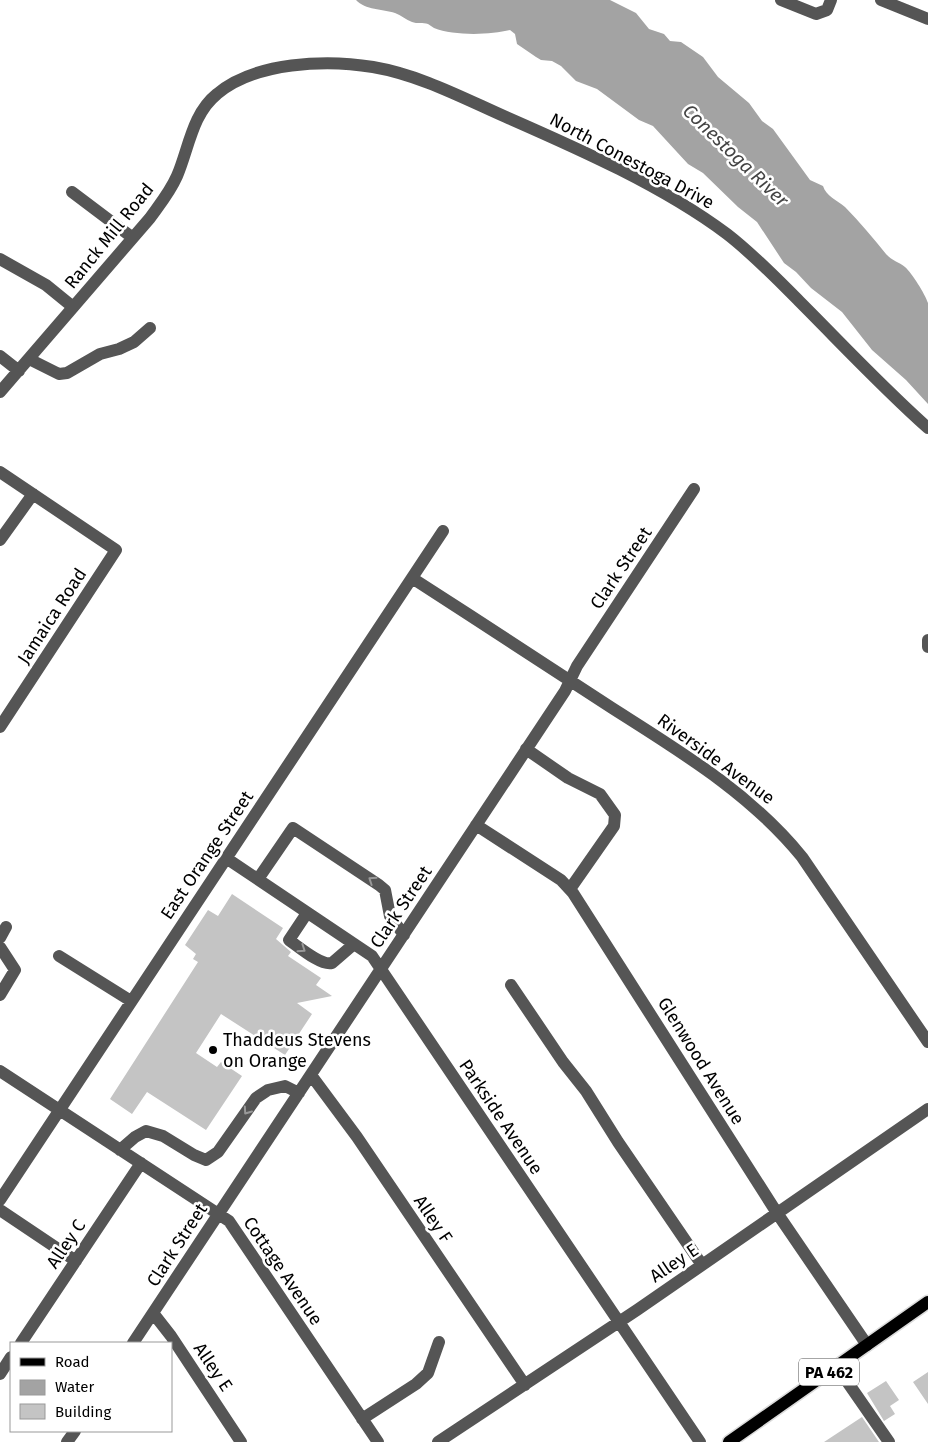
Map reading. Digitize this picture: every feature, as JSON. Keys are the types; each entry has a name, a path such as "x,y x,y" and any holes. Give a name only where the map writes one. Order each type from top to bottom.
{"main road":[{"name":"PA 462","path":"730,1442 928,1302"}],"street":[{"path":"781,0 816,14 827,10 831,0"},
{"path":"886,1 928,19"},
{"name":"North Conestoga Drive","path":"279,68 325,64 363,66 405,75 439,87 571,146 676,201 727,234 764,266 928,428"},
{"name":"Ranck Mill Road","path":"0,392 150,218 170,190 196,121 206,105 217,94 232,84 279,68"},
{"path":"72,192 133,238"},
{"path":"0,259 46,285 74,307"},
{"path":"29,359 59,374 66,373 100,354 119,349 134,342 150,328"},
{"path":"0,356 19,371"},
{"path":"0,472 33,494 0,540"},
{"name":"Clark Street","path":"134,1342 565,690 577,666 694,489"},
{"name":"Jamaica Road","path":"0,727 116,550 33,494"},
{"name":"East Orange Street","path":"0,1200 130,1001 444,530"},
{"name":"Riverside Avenue","path":"412,578 677,750 735,790 761,812 784,835 802,857 928,1042"},
{"path":"928,640 928,647"},
{"path":"526,749 568,778 600,794 615,815 614,826 570,889"},
{"name":"Glenwood Avenue","path":"476,825 562,880 570,889 777,1213 867,1346"},
{"path":"258,880 293,828 379,884 385,890 390,916 404,934"},
{"name":"Parkside Avenue","path":"226,858 372,956 700,1442"},
{"path":"308,913 289,940 297,946 322,962 329,964 354,944"},
{"path":"0,947 15,970 0,996"},
{"path":"60,956 130,1001"},
{"path":"511,985 563,1062 586,1091 618,1142 702,1265"},
{"name":"Cottage Avenue","path":"0,1071 231,1224 378,1442"},
{"name":"Alley F","path":"311,1075 357,1137 525,1385"},
{"path":"120,1150 135,1137 146,1132 163,1136 206,1160 218,1152 256,1098 268,1090 285,1086 299,1092"},
{"name":"Alley E","path":"438,1442 702,1265 928,1109"},
{"name":"Alley C","path":"22,1342 141,1164"},
{"path":"0,1210 76,1261"},
{"name":"Alley E","path":"153,1313 171,1336 241,1442"},
{"path":"362,1419 416,1384 428,1373 439,1342"},
{"path":"0,1374 10,1359"},
{"path":"837,1367 889,1442"}],"water":[{"name":"Conestoga River","path":"356,0 610,0 636,13 649,29 664,34 670,41 681,42 703,57 718,77 749,103 762,121 773,129 810,180 823,186 829,195 845,207 886,254 905,267 918,284 928,303 928,404 906,380 872,350 842,312 811,288 796,272 784,263 757,222 738,207 703,173 688,164 653,126 639,120 597,89 576,81 561,66 552,61 541,60 536,57 517,44 515,34 510,30 472,34 442,31 426,23 412,22 395,13 364,6"}],"building":[{"name":"Thaddeus Stevens on Orange","path":"232,894 283,928 276,939 291,952 288,956 321,978 316,985 332,996 297,1003 312,1014 285,1055 221,1014 196,1053 217,1067 221,1062 242,1076 206,1130 147,1092 132,1114 110,1099 198,962 193,959 196,954 185,945 208,910 218,916"},
{"path":"928,1372 928,1404 913,1382"},
{"path":"886,1381 899,1400 890,1406 895,1414 884,1421 867,1393"},
{"path":"862,1417 879,1442 824,1442"}],"place":[{"name":"Thaddeus Stevens on Orange","path":"213,1050"}]}
